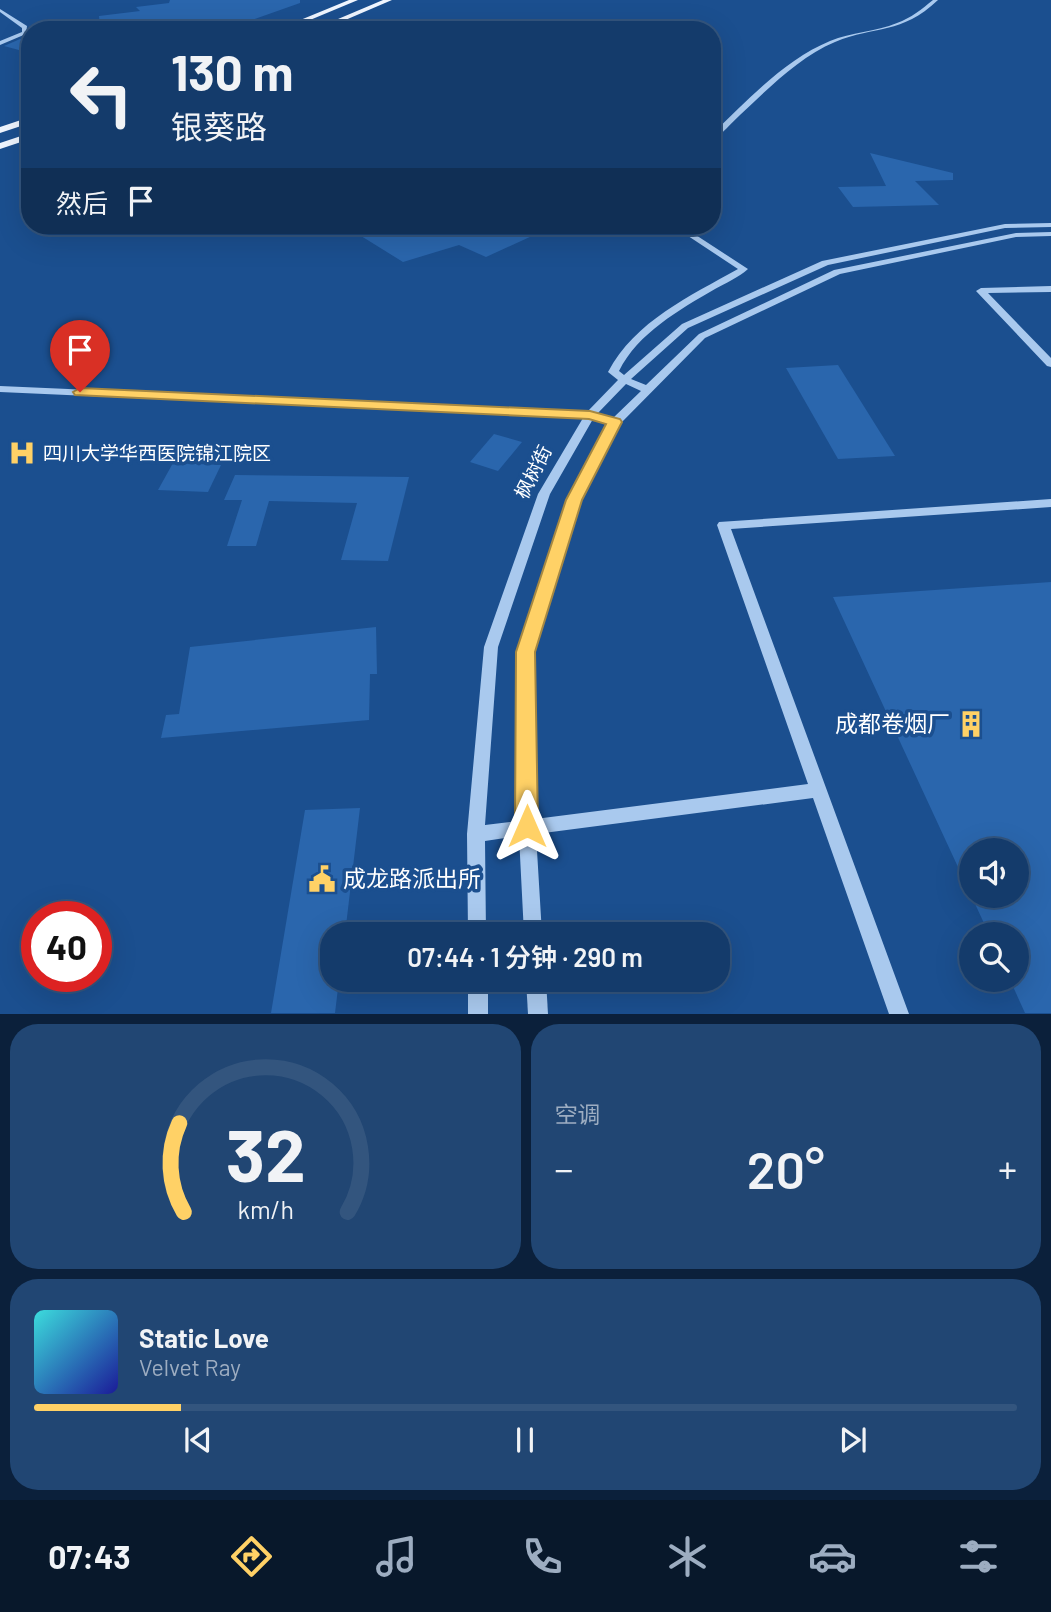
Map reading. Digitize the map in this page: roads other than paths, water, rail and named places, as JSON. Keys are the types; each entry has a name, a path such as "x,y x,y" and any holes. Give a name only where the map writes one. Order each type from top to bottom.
{"main road":[{"path":"302,21 355,0"},
{"path":"337,21 389,0"},
{"path":"0,130 21,123"},
{"path":"0,146 21,139"}],"street":[{"path":"721,130 801,61 832,41 898,26 919,16 936,0"},
{"path":"0,10 21,24"},
{"path":"0,43 21,34"},
{"name":"枫树街","path":"477,922 476,834 491,647 544,494 590,415 624,380 685,327 825,262 1005,226 1051,225"},
{"path":"532,922 527,826 526,652 574,500 615,422 702,336 837,272 1016,235 1051,234"},
{"path":"646,389 613,372 616,362 654,323 744,268 691,235"},
{"path":"1051,289 981,291 1051,364"},
{"path":"0,389 590,415 615,422"},
{"path":"899,1013 816,790 723,525 1051,503"},
{"path":"476,834 816,790"},
{"path":"478,992 478,1013"},
{"path":"537,992 538,1013"}],"place":[{"name":"四川大学华西医院锦江院区","path":"22,453"},
{"name":"成都卷烟厂","path":"971,724"},
{"name":"成龙路派出所","path":"322,879"}]}
